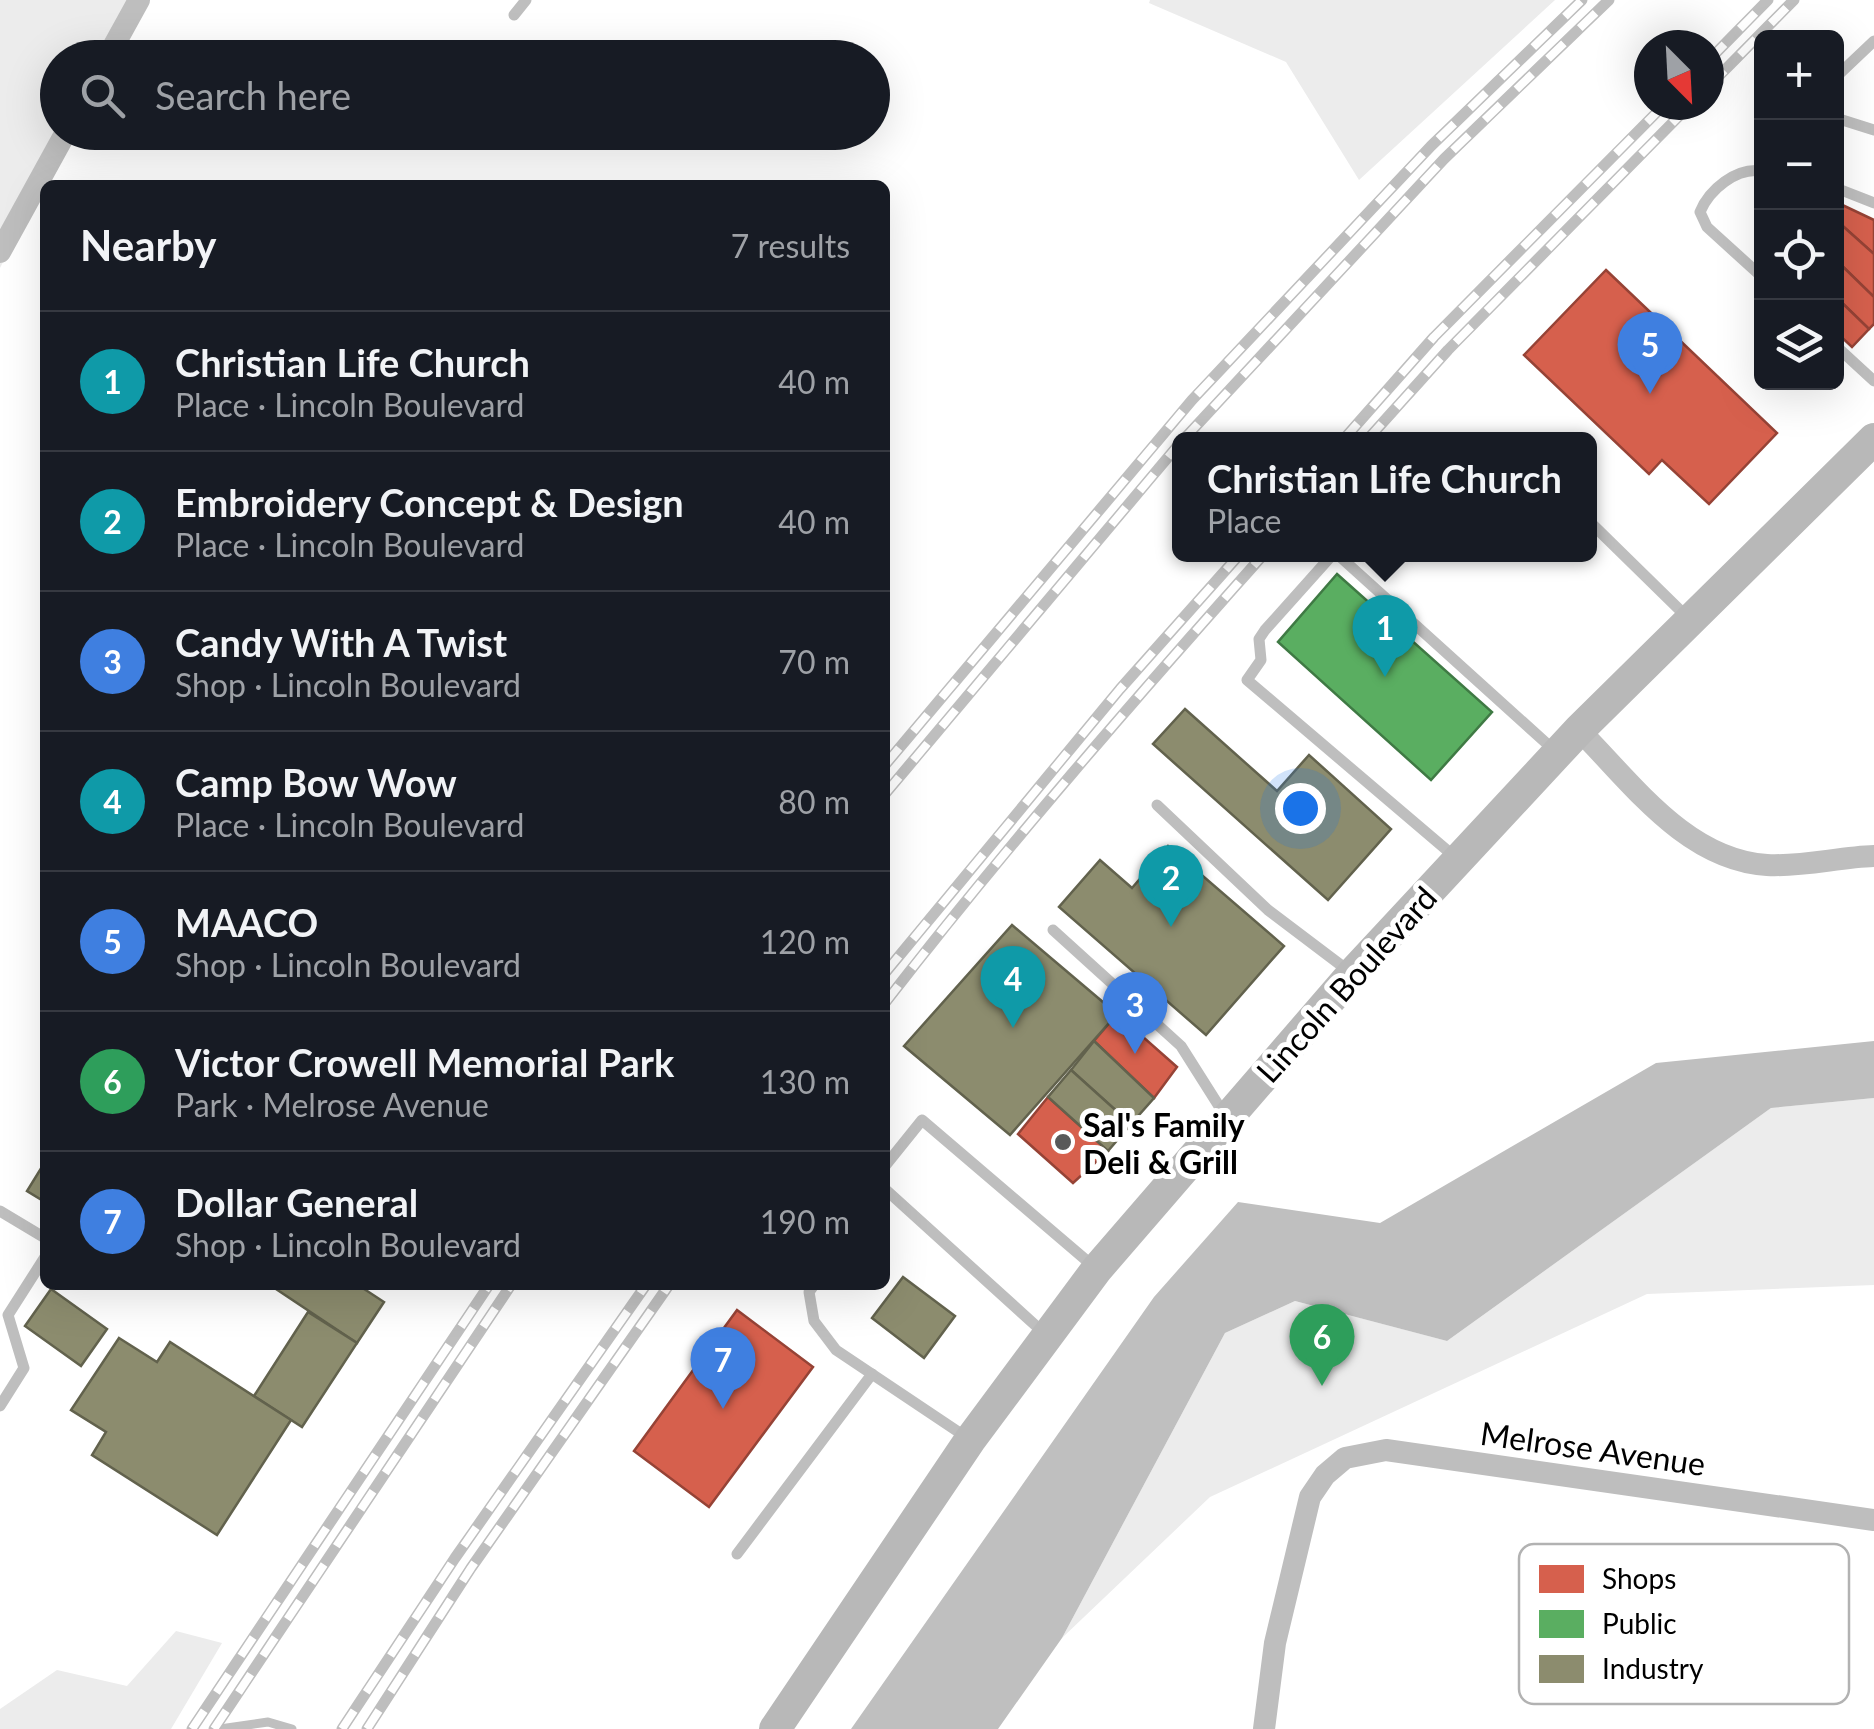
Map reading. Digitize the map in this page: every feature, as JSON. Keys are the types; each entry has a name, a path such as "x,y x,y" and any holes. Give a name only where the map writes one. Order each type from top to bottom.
{"main road":[{"name":"Lincoln Boulevard","path":"777,1726 970,1440 1097,1269 1353,974 1568,742 1874,438"}],"street":[{"path":"117,40 139,0"},
{"path":"0,252 56,150"},
{"path":"1568,742 1704,848 1766,865 1874,856"},
{"name":"Melrose Avenue","path":"1264,1729 1275,1642 1310,1498 1326,1475 1345,1458 1386,1450 1874,1520"}],"lane":[{"path":"514,15 526,0"},
{"path":"1844,69 1874,41"},
{"path":"1842,120 1874,130"},
{"path":"1754,173 1737,174 1706,199 1700,212 1707,227 1754,270"},
{"path":"1844,191 1874,204"},
{"path":"1844,353 1873,379"},
{"path":"1597,529 1689,619"},
{"path":"1328,562 1265,630 1259,639 1261,660 1247,680 1458,860"},
{"path":"1344,562 1492,694 1568,742"},
{"path":"1157,805 1268,910 1353,974"},
{"path":"1053,930 1181,1046 1226,1118"},
{"path":"890,1160 922,1120 1097,1269"},
{"path":"890,1198 1046,1334"},
{"path":"0,1212 40,1235"},
{"path":"0,1406 24,1368 8,1316 40,1265"},
{"path":"810,1290 814,1321 836,1350 970,1440"},
{"path":"737,1554 872,1374"}],"shaded area":[{"path":"0,0 133,0 113,40 40,40 40,150 59,150 44,180 40,180 40,187 0,268"},
{"path":"1555,0 1359,180 1286,62 1149,3"},
{"path":"1874,1041 1874,1098 1771,1108 1447,1341 1295,1301 1225,1333 1062,1638 998,1729 851,1729 1154,1297 1238,1202 1380,1223 1656,1063"},
{"path":"1874,1098 1874,1285 1647,1294 1210,1497 1062,1638 1225,1333 1295,1301 1447,1341 1771,1108"},
{"path":"176,1631 222,1643 171,1729 0,1729 0,1709 57,1670 127,1686"}],"building: Shops":[{"path":"1844,206 1874,220 1874,254 1844,227"},
{"path":"1844,227 1874,254 1874,297 1844,268"},
{"path":"1844,268 1874,297 1874,324 1869,329 1844,305"},
{"path":"1606,270 1777,433 1709,504 1662,460 1649,474 1524,355"},
{"path":"1844,305 1869,329 1852,347 1844,340"},
{"path":"1117,1014 1177,1067 1154,1098 1094,1041"},
{"name":"Sal's Family Deli & Grill","path":"1048,1097 1108,1151 1073,1183 1018,1134"},
{"path":"737,1310 813,1367 709,1507 634,1451"}],"building: Public":[{"path":"1337,574 1492,712 1431,780 1278,642"}],"building: Industry":[{"path":"1185,709 1277,791 1309,755 1391,829 1328,900 1153,744"},
{"path":"1168,846 1284,946 1206,1035 1059,907 1100,860 1132,888"},
{"path":"1012,925 1117,1014 1010,1135 904,1046"},
{"path":"1094,1041 1154,1098 1131,1124 1071,1070"},
{"path":"1071,1070 1131,1124 1108,1151 1048,1097"},
{"path":"40,1170 40,1199 27,1191"},
{"path":"903,1277 955,1316 924,1358 872,1318"},
{"path":"52,1290 107,1329 81,1366 25,1326"},
{"path":"278,1290 366,1290 384,1302 357,1343"},
{"path":"308,1312 357,1343 302,1427 254,1396"},
{"path":"119,1338 157,1362 170,1342 291,1420 217,1535 92,1455 106,1432 71,1410"}],"waterway":[{"path":"220,1729 268,1722 292,1729"}],"railway":[{"path":"890,759 1192,400 1431,146 1582,0"},
{"path":"1190,432 1444,159 1609,0"},
{"path":"1724,45 1768,0"},
{"path":"1724,71 1794,0"},
{"path":"1350,432 1434,337 1649,120"},
{"path":"1374,432 1448,350 1675,120"},
{"path":"890,788 1172,453"},
{"path":"890,967 1120,689 1233,562"},
{"path":"890,997 1071,775 1257,562"},
{"path":"192,1729 486,1290"},
{"path":"214,1729 508,1290"},
{"path":"342,1729 455,1558 643,1290"},
{"path":"367,1729 471,1568 666,1290"}],"place":[{"name":"MAACO","path":"1650,394"},
{"name":"Christian Life Church","path":"1385,677"},
{"name":"Embroidery Concept & Design","path":"1171,927"},
{"name":"Camp Bow Wow","path":"1013,1028"},
{"name":"Candy With A Twist","path":"1135,1054"},
{"name":"Sal's Family Deli & Grill","path":"1063,1142"},
{"name":"Victor Crowell Memorial Park","path":"1322,1386"},
{"name":"Dollar General","path":"723,1409"}]}
